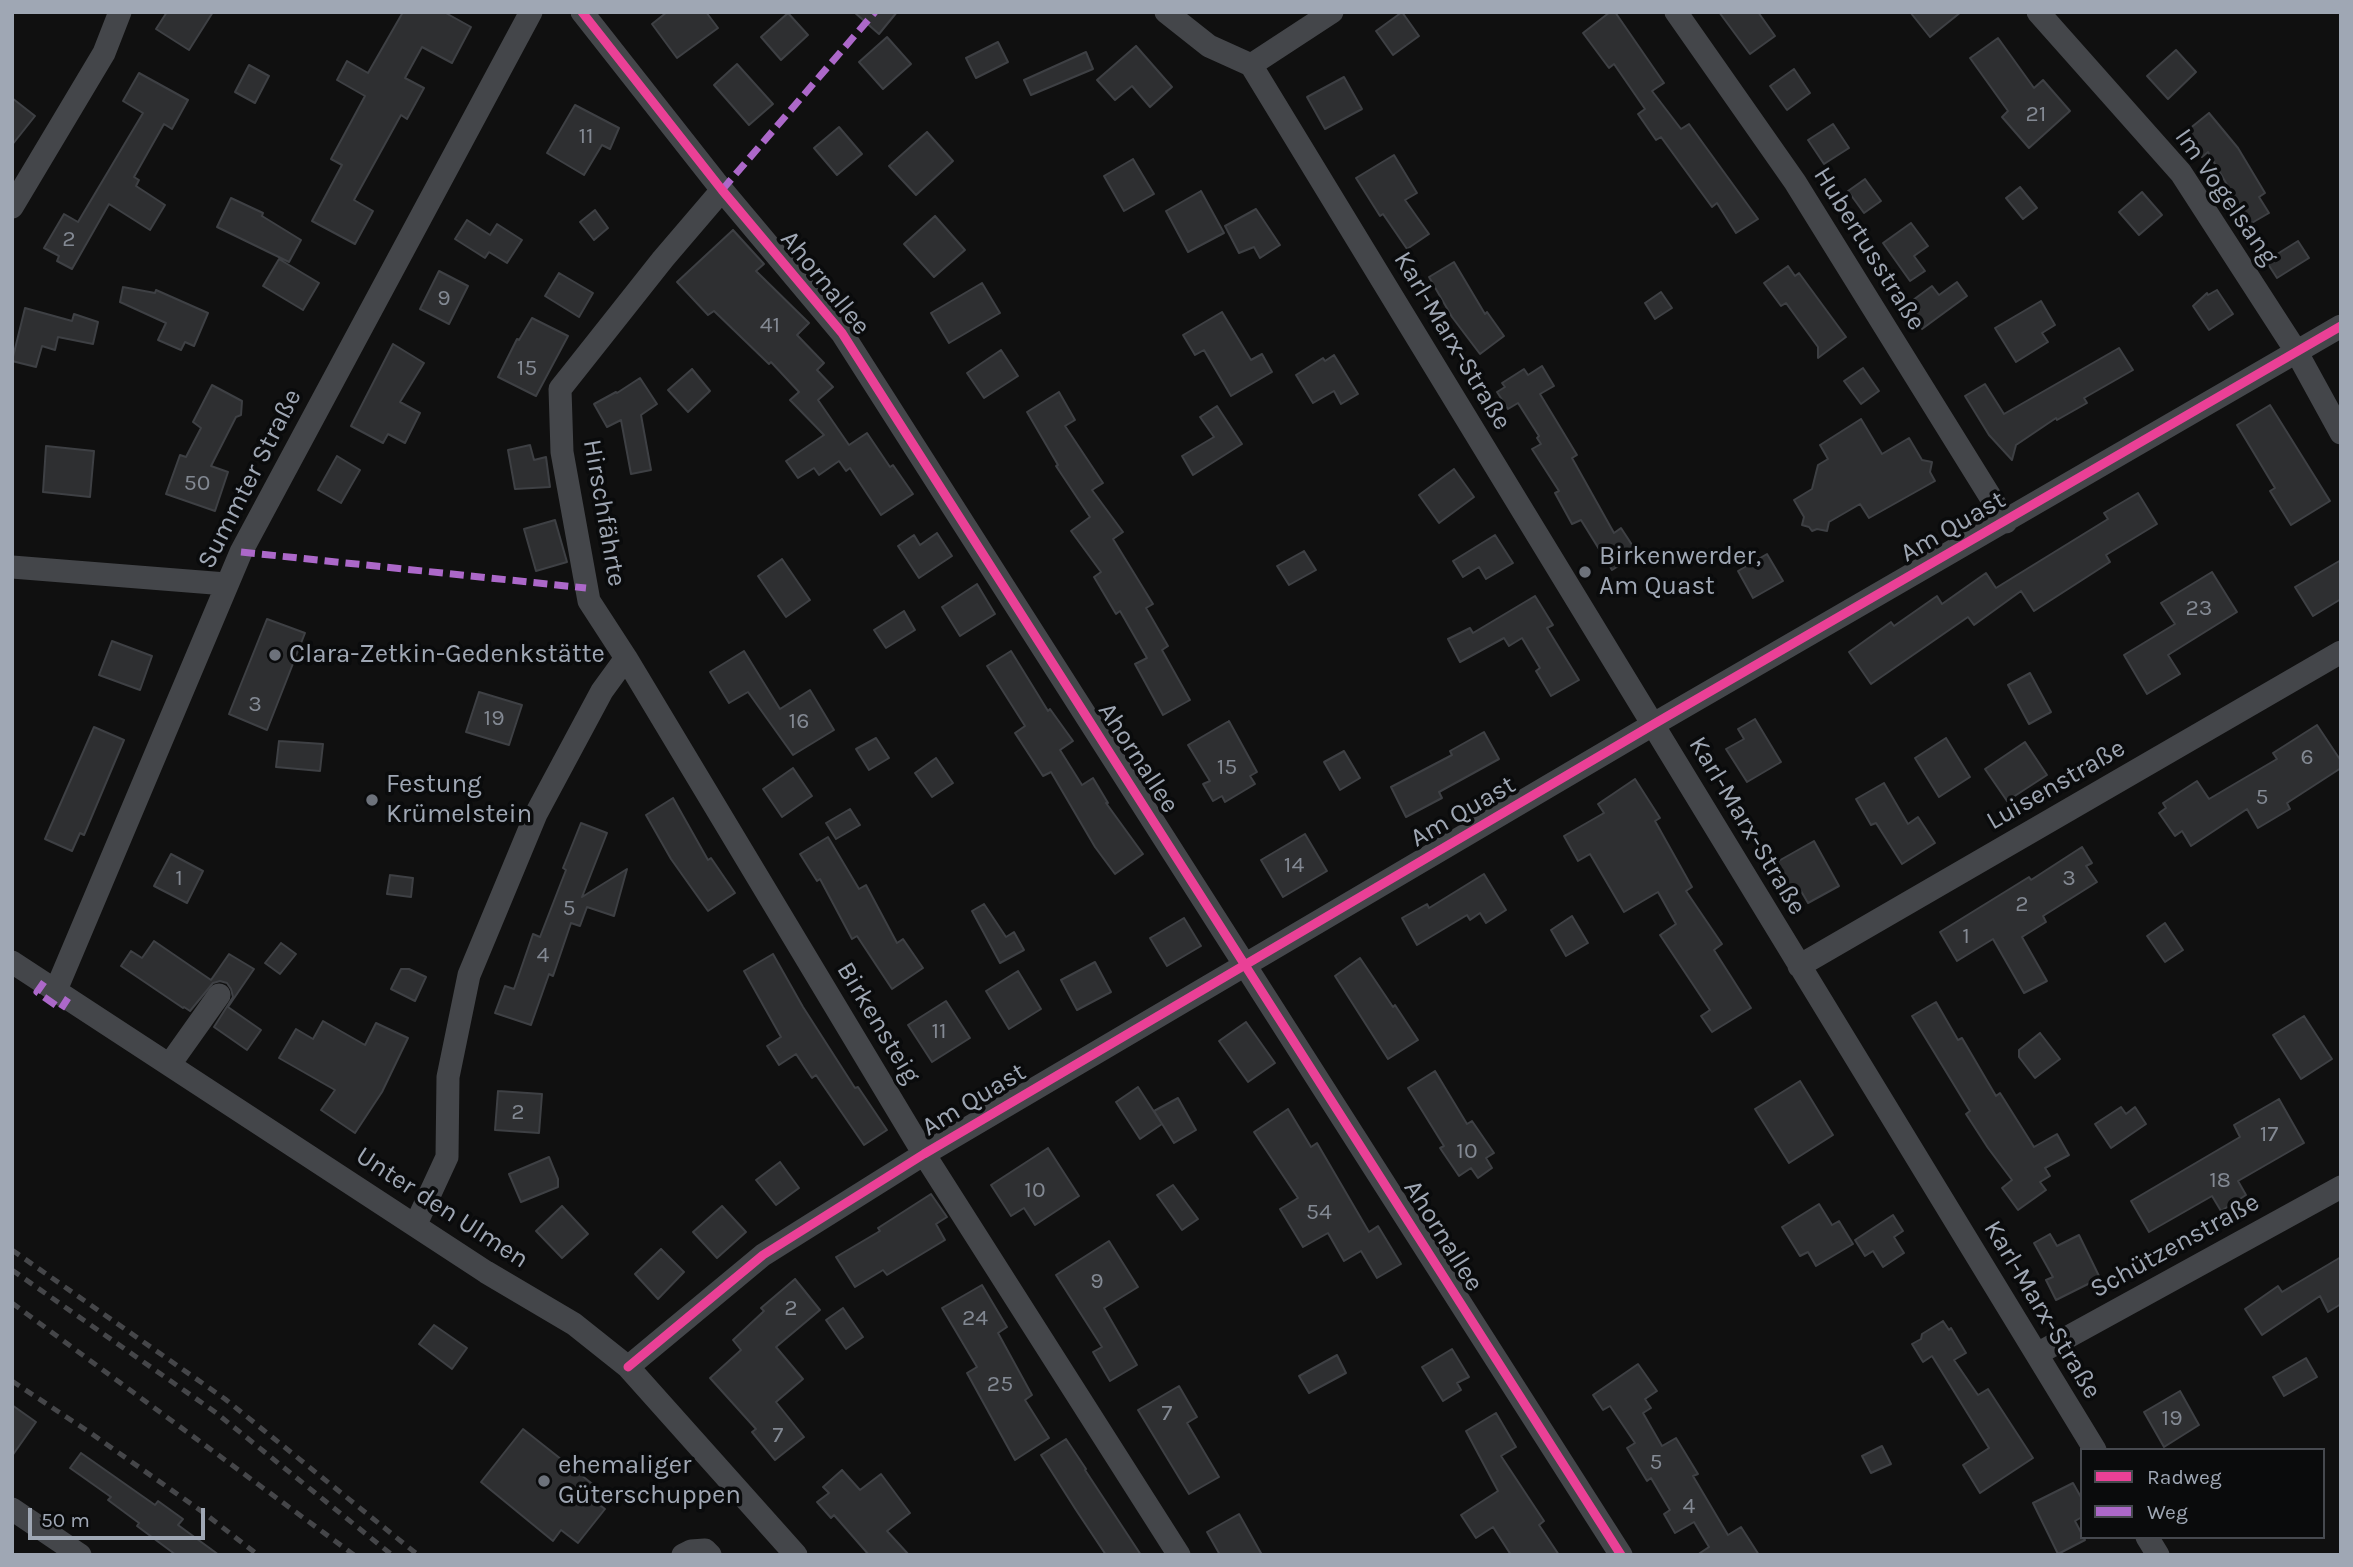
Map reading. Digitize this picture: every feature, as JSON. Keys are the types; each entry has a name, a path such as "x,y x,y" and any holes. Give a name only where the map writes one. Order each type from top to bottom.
{"street":[{"path":"12,208 104,53 120,12"},
{"name":"Summter Straße","path":"56,990 241,552 531,12"},
{"name":"Ahornallee","path":"582,12 722,190 842,333 1621,1555"},
{"path":"1166,12 1209,46 1251,65 1332,12"},
{"name":"Hubertusstraße","path":"1676,12 1795,182 2006,522"},
{"name":"Im Vogelsang","path":"2038,12 2181,173 2296,351 2341,433"},
{"name":"Karl-Marx-Straße","path":"1251,65 2094,1448"},
{"name":"Hirschfährte","path":"626,658 589,601 562,452 560,389 663,259 722,190"},
{"name":"Am Quast","path":"628,1367 763,1255 924,1154 1654,724 2341,326"},
{"path":"12,567 226,584"},
{"name":"Luisenstraße","path":"1799,966 2341,652"},
{"path":"416,1224 447,1157 448,1077 469,975 536,814 602,691 626,658"},
{"name":"Birkensteig","path":"626,658 924,1154 1179,1555"},
{"name":"Unter den Ulmen","path":"12,962 486,1272 574,1324 628,1367 796,1555"},
{"path":"170,1064 219,995"},
{"name":"Schützenstraße","path":"2037,1354 2341,1187"},
{"path":"12,1509 80,1555"},
{"path":"2148,1539 2158,1555"},
{"path":"683,1555 691,1551 705,1550 710,1555"}],"building":[{"path":"167,12 213,12 189,50 156,29"},
{"path":"403,12 444,12 471,27 452,63 422,47 405,78 424,88 407,119 401,115 354,200 373,211 355,244 312,221 342,165 331,159 365,96 337,80 347,61 368,73"},
{"path":"667,12 706,12 718,28 677,58 652,24"},
{"path":"854,12 897,12 879,34"},
{"path":"1402,12 1419,36 1393,55 1376,31"},
{"path":"1610,12 1615,12 1664,83 1652,91 1681,129 1689,124 1758,219 1736,233 1717,203 1712,207 1661,137 1656,140 1638,114 1645,109 1614,64 1609,68 1583,33"},
{"path":"1719,12 1758,12 1775,36 1750,54"},
{"path":"1910,12 1961,12 1930,37"},
{"path":"788,13 808,35 781,60 761,37"},
{"path":"887,37 911,64 883,89 859,62"},
{"path":"1998,38 2034,88 2043,80 2070,111 2029,148 2002,117 2008,111 1970,58"},
{"path":"998,42 1008,62 976,78 966,58"},
{"path":"1136,46 1172,87 1150,107 1132,86 1115,100 1097,80"},
{"path":"2176,50 2196,72 2168,99 2147,76"},
{"path":"1086,52 1093,69 1031,95 1024,80"},
{"path":"737,64 773,104 749,125 714,85"},
{"path":"249,65 269,76 255,103 235,92"},
{"path":"1794,69 1810,93 1787,110 1770,86"},
{"path":"139,73 188,100 172,129 164,124 134,177 139,180 136,186 165,205 150,230 109,204 72,269 57,261 59,256 44,248 64,214 78,222 143,113 123,101"},
{"path":"1344,77 1362,109 1325,129 1307,97"},
{"path":"12,98 35,116 12,145"},
{"path":"575,105 619,128 610,149 602,145 584,175 547,153"},
{"path":"2209,113 2238,148 2265,193 2259,197 2269,213 2250,224 2208,152 2202,157 2183,134"},
{"path":"1833,124 1849,148 1824,164 1808,140"},
{"path":"839,127 862,154 837,175 814,148"},
{"path":"927,132 953,161 916,195 889,166"},
{"path":"1394,155 1417,193 1405,200 1429,234 1407,249 1383,214 1380,216 1356,178"},
{"path":"1133,159 1154,194 1124,211 1104,176"},
{"path":"1865,179 1881,201 1864,213 1848,191"},
{"path":"2020,187 2037,208 2023,219 2006,198"},
{"path":"1201,191 1224,233 1188,252 1166,211"},
{"path":"2142,192 2162,215 2139,235 2119,212"},
{"path":"231,198 263,213 262,216 301,240 289,262 217,227"},
{"path":"1256,209 1280,245 1260,258 1254,247 1239,253 1225,226"},
{"path":"595,210 608,228 594,240 580,222"},
{"path":"935,216 965,250 934,277 904,244"},
{"path":"467,220 490,235 497,224 522,240 507,263 489,252 485,258 455,239"},
{"path":"1911,223 1928,246 1914,256 1925,271 1910,281 1883,243"},
{"path":"733,230 764,264 756,271 809,323 797,335 824,363 817,370 833,387 818,400 849,445 867,433 890,467 893,465 913,494 881,515 850,468 846,471 839,461 819,475 814,468 798,478 786,461 824,435 790,400 799,392 771,362 769,364 714,311 708,315 677,282"},
{"path":"2298,241 2309,258 2277,278 2266,261"},
{"path":"279,259 319,283 303,310 263,286"},
{"path":"1454,262 1485,314 1487,312 1504,336 1480,354 1452,317 1429,277"},
{"path":"1788,266 1795,276 1799,273 1846,337 1818,358 1818,347 1786,303 1781,306 1764,283"},
{"path":"439,271 468,286 449,324 420,309"},
{"path":"559,273 593,293 579,317 545,296"},
{"path":"1957,282 1967,296 1922,329 1912,314 1920,309 1913,300 1932,286 1939,295"},
{"path":"982,283 1000,313 949,343 931,313"},
{"path":"123,287 155,293 156,290 208,313 194,346 185,342 181,350 158,340 166,323 120,302"},
{"path":"2217,290 2233,314 2209,330 2193,306 2207,293 2208,295"},
{"path":"1661,292 1672,308 1655,319 1645,303"},
{"path":"2041,301 2055,325 2042,333 2048,342 2016,362 1995,328"},
{"path":"25,308 72,321 74,314 98,322 93,344 58,337 55,350 42,346 36,367 12,361"},
{"path":"1222,312 1251,360 1262,354 1272,372 1231,396 1204,350 1195,355 1183,335"},
{"path":"532,318 568,336 536,396 498,377 517,339 519,340"},
{"path":"393,344 424,363 400,402 420,413 405,443 388,434 383,443 351,426"},
{"path":"2119,348 2133,370 2084,398 2087,403 2057,420 2056,418 2016,445 2012,460 1989,435 1965,396 1985,384 2004,414"},
{"path":"1001,350 1018,376 984,398 967,373"},
{"path":"1334,355 1358,394 1341,404 1334,391 1313,403 1296,375 1323,358 1325,361"},
{"path":"1542,366 1554,386 1540,394 1577,455 1572,458 1614,533 1621,528 1638,554 1612,570 1581,520 1572,524 1555,493 1559,491 1532,449 1541,444 1537,438 1539,436 1518,403 1508,409 1497,392 1505,387 1502,383 1524,369 1528,375"},
{"path":"1863,368 1879,391 1861,404 1844,381"},
{"path":"692,369 710,391 688,412 668,390"},
{"path":"640,378 657,404 641,415 651,470 631,474 621,420 607,427 594,404"},
{"path":"212,385 242,401 241,415 236,417 211,466 228,472 215,511 166,494 180,455 186,457 201,428 193,422"},
{"path":"1059,392 1075,420 1065,426 1103,483 1092,490 1123,532 1113,539 1153,604 1146,608 1168,646 1162,650 1190,700 1163,715 1135,664 1147,658 1120,611 1116,614 1094,577 1101,572 1071,531 1090,517 1056,466 1058,465 1027,412"},
{"path":"2270,405 2330,501 2291,525 2270,491 2275,488 2237,425"},
{"path":"1217,406 1242,444 1193,475 1182,456 1214,437 1200,417"},
{"path":"1861,419 1882,454 1909,438 1922,460 1932,462 1930,472 1935,481 1869,518 1860,504 1829,522 1827,531 1812,531 1802,525 1804,517 1794,500 1812,489 1818,465 1828,459 1820,445"},
{"path":"530,445 534,460 546,457 550,487 515,489 508,450"},
{"path":"46,446 94,451 90,497 43,492"},
{"path":"337,456 360,470 341,503 318,490"},
{"path":"1454,469 1474,497 1439,523 1419,495"},
{"path":"2138,493 2157,524 2106,555 2110,562 2034,611 2021,591 1974,625 1968,617 1871,684 1849,652 1891,622 1894,626 1937,596 1942,604 1986,573 1996,588 2108,519 2104,513"},
{"path":"555,520 567,562 536,571 524,529"},
{"path":"937,533 952,556 919,578 898,546 914,535 920,545"},
{"path":"1495,535 1513,563 1486,579 1479,567 1463,577 1453,561"},
{"path":"1304,551 1316,570 1289,585 1277,566"},
{"path":"1767,554 1783,581 1753,598 1738,571"},
{"path":"782,559 810,600 786,617 758,576"},
{"path":"2341,560 2341,599 2313,616 2295,587"},
{"path":"2212,572 2237,612 2168,655 2180,674 2147,694 2124,655 2175,624 2161,603"},
{"path":"977,584 995,614 960,636 942,607"},
{"path":"1535,596 1553,625 1547,628 1579,680 1551,696 1536,671 1540,668 1522,638 1509,646 1504,638 1460,662 1448,639 1470,628 1473,633"},
{"path":"904,611 915,630 886,648 874,630"},
{"name":"Clara-Zetkin-Gedenkstätte","path":"267,619 305,633 267,730 229,714"},
{"path":"112,641 152,656 140,690 99,675"},
{"path":"744,651 780,709 810,690 834,730 793,755 748,692 729,703 710,672"},
{"path":"1011,651 1048,711 1050,709 1073,741 1060,750 1082,785 1093,778 1106,803 1143,854 1115,874 1095,847 1051,772 1043,776 1015,733 1025,726 987,666"},
{"path":"2030,673 2051,712 2029,724 2008,685"},
{"path":"479,692 522,705 509,745 466,732"},
{"path":"1755,719 1781,762 1747,782 1726,749 1744,739 1738,729"},
{"path":"1229,721 1257,772 1250,776 1255,784 1225,802 1222,796 1213,801 1203,784 1210,781 1188,745"},
{"path":"2317,725 2341,761 2341,768 2287,803 2290,809 2258,828 2247,809 2191,846 2182,831 2175,836 2159,813 2166,808 2163,803 2197,781 2209,799 2277,759 2273,753"},
{"path":"94,727 124,740 84,835 80,833 72,851 45,839"},
{"path":"1484,732 1499,759 1439,792 1442,798 1406,817 1391,787 1452,755 1450,751"},
{"path":"876,738 889,758 869,770 856,749"},
{"path":"1946,738 1970,777 1939,797 1915,758"},
{"path":"279,741 323,744 320,771 276,767"},
{"path":"2025,742 2047,775 2007,801 1985,769"},
{"path":"1344,751 1360,778 1340,790 1324,762"},
{"path":"936,758 953,783 932,797 915,773"},
{"path":"793,768 812,796 782,817 763,789"},
{"path":"1635,779 1660,818 1655,821 1692,887 1686,891 1722,944 1714,950 1751,1008 1712,1032 1701,1016 1710,1010 1660,935 1676,924 1658,892 1624,912 1590,854 1578,861 1564,836 1604,813 1598,804"},
{"path":"1884,783 1908,824 1918,817 1935,843 1902,864 1876,823 1871,825 1856,799"},
{"path":"673,798 708,860 711,858 735,893 708,911 671,859 646,815"},
{"path":"850,809 860,825 836,839 826,823"},
{"path":"581,823 607,833 582,897 627,869 614,916 587,907 580,926 571,923 553,976 549,974 531,1025 495,1013 505,986 514,989 533,934 540,937"},
{"path":"1305,834 1327,871 1283,897 1261,860"},
{"path":"828,837 859,889 866,885 897,943 903,939 923,968 892,989 857,936 852,939 820,879 817,881 800,854"},
{"path":"1814,841 1839,886 1808,903 1801,891 1793,895 1775,863"},
{"path":"2082,847 2092,863 2086,866 2097,882 2043,916 2046,922 2022,937 2047,981 2024,993 1993,939 1957,961 1940,932 2029,877 2031,880"},
{"path":"171,854 203,871 187,903 154,886"},
{"path":"1484,874 1506,910 1486,923 1480,913 1470,920 1467,915 1417,945 1402,918 1427,904 1429,908"},
{"path":"390,875 413,878 411,897 387,894"},
{"path":"984,904 1006,937 1014,932 1024,950 1000,963 972,911"},
{"path":"1572,916 1588,943 1566,956 1551,930"},
{"path":"1184,918 1201,946 1167,966 1150,938"},
{"path":"2165,923 2183,950 2165,962 2147,936"},
{"path":"154,941 211,980 229,954 254,969 228,1007 261,1030 247,1050 214,1027 233,997 227,983 213,983 190,1011 121,966 131,951 142,958"},
{"path":"281,943 296,954 280,974 265,963"},
{"path":"773,954 855,1088 858,1087 887,1130 864,1145 816,1075 812,1078 796,1054 779,1065 767,1046 781,1037 744,971"},
{"path":"1360,958 1418,1040 1388,1059 1335,976"},
{"path":"1095,962 1111,992 1077,1010 1061,980"},
{"path":"401,969 409,969 426,977 415,1001 391,989"},
{"path":"1018,971 1041,1009 1009,1029 986,991"},
{"path":"946,1001 970,1038 932,1062 908,1025"},
{"path":"1936,1002 1958,1040 1962,1038 1996,1096 2000,1093 2034,1147 2057,1134 2069,1155 2045,1168 2050,1176 2040,1182 2046,1190 2018,1210 2002,1188 2012,1180 1966,1114 1970,1111 1912,1016"},
{"path":"2304,1016 2332,1059 2301,1079 2273,1035"},
{"path":"323,1021 365,1045 376,1023 408,1038 382,1092 355,1133 321,1110 335,1090 279,1058 296,1029 313,1039"},
{"path":"1246,1022 1275,1063 1248,1082 1219,1041"},
{"path":"2040,1033 2060,1059 2035,1078 2019,1057 2019,1050"},
{"path":"1435,1071 1467,1124 1472,1121 1494,1153 1486,1158 1492,1168 1478,1178 1471,1168 1459,1176 1440,1148 1444,1146 1408,1088"},
{"path":"1800,1081 1833,1135 1789,1163 1755,1109"},
{"path":"1138,1087 1162,1124 1140,1139 1116,1102"},
{"path":"498,1091 542,1094 539,1133 495,1130"},
{"path":"1178,1098 1196,1130 1174,1143 1154,1111"},
{"path":"2279,1099 2304,1143 2238,1181 2246,1195 2221,1211 2212,1196 2149,1232 2131,1201 2240,1137 2234,1125"},
{"path":"2121,1107 2126,1114 2135,1107 2146,1124 2111,1148 2095,1124"},
{"path":"1288,1109 1311,1147 1317,1143 1369,1232 1378,1226 1401,1264 1377,1278 1361,1251 1344,1261 1328,1233 1303,1247 1280,1209 1298,1198 1254,1132"},
{"path":"1048,1148 1079,1196 1035,1225 1024,1208 1011,1216 991,1185"},
{"path":"549,1157 558,1179 558,1187 521,1202 509,1174"},
{"path":"780,1162 799,1188 776,1205 756,1180"},
{"path":"1173,1185 1198,1219 1182,1230 1157,1195"},
{"path":"931,1194 947,1217 936,1224 945,1240 887,1275 883,1270 855,1287 836,1257 880,1231 878,1228"},
{"path":"1819,1204 1832,1225 1839,1221 1853,1244 1816,1266 1808,1252 1800,1256 1782,1227"},
{"path":"562,1206 588,1234 562,1258 536,1231"},
{"path":"722,1206 746,1232 717,1258 693,1232"},
{"path":"1893,1215 1903,1231 1894,1237 1904,1253 1883,1267 1873,1251 1865,1256 1855,1240"},
{"path":"2050,1234 2057,1246 2079,1235 2100,1278 2056,1300 2046,1280 2053,1277 2034,1243"},
{"path":"1109,1241 1138,1287 1104,1308 1137,1365 1110,1381 1093,1352 1102,1347 1056,1275"},
{"path":"661,1249 684,1272 658,1299 635,1274"},
{"path":"2341,1257 2341,1304 2328,1312 2320,1296 2262,1335 2245,1309 2278,1286 2282,1292"},
{"path":"795,1279 820,1310 776,1347 803,1379 776,1402 804,1437 775,1460 752,1432 756,1429 710,1378 741,1350 733,1340 764,1311 761,1308"},
{"path":"982,1285 1007,1327 998,1333 1032,1395 1025,1400 1049,1438 1015,1460 967,1373 977,1367 942,1308"},
{"path":"843,1308 863,1337 846,1349 826,1320"},
{"path":"1943,1321 1949,1330 1951,1328 1966,1353 1954,1360 1978,1395 1988,1389 2033,1458 1980,1493 1963,1465 1989,1448 1932,1356 1923,1362 1912,1344"},
{"path":"434,1325 467,1348 452,1369 419,1344"},
{"path":"1452,1349 1469,1377 1457,1383 1461,1390 1443,1401 1422,1367"},
{"path":"1337,1355 1346,1373 1309,1393 1299,1376"},
{"path":"2306,1358 2317,1377 2284,1396 2273,1377"},
{"path":"1638,1364 1657,1391 1645,1399 1651,1408 1643,1413 1662,1446 1676,1438 1698,1474 1693,1476 1728,1535 1741,1527 1759,1555 1697,1555 1709,1547 1694,1522 1675,1533 1664,1514 1670,1510 1651,1478 1647,1481 1627,1448 1635,1443 1610,1406 1603,1410 1593,1395"},
{"path":"1179,1386 1197,1417 1187,1423 1219,1477 1189,1494 1138,1410"},
{"path":"2180,1391 2199,1425 2164,1447 2144,1412"},
{"path":"12,1405 36,1422 12,1456"},
{"path":"1496,1413 1516,1447 1501,1456 1544,1521 1539,1525 1559,1555 1511,1555 1493,1527 1476,1538 1461,1515 1498,1491 1466,1431"},
{"name":"ehemaliger Güterschuppen","path":"523,1429 600,1490 592,1499 605,1509 578,1543 561,1530 553,1541 481,1482"},
{"path":"1066,1439 1141,1555 1106,1555 1076,1510 1041,1455"},
{"path":"1882,1446 1891,1464 1871,1473 1862,1456"},
{"path":"81,1453 155,1505 158,1501 183,1519 178,1525 219,1555 176,1555 137,1526 139,1523 108,1500 111,1497 70,1468"},
{"path":"842,1470 860,1490 881,1474 910,1513 887,1531 909,1555 869,1555 834,1515 831,1518 817,1502 829,1493 823,1487"},
{"path":"2073,1483 2080,1495 2080,1518 2075,1521 2080,1530 2080,1539 2085,1540 2058,1554 2033,1503"},
{"path":"1239,1514 1262,1555 1220,1555 1207,1532"}],"railway":[{"path":"12,1250 225,1399 418,1555"},
{"path":"12,1270 215,1412 392,1555"},
{"path":"12,1303 354,1555"},
{"path":"12,1381 204,1513 258,1555"}],"marked path":[{"path":"722,190 875,12"},
{"path":"241,552 586,588"},
{"path":"44,982 37,992 61,1009 68,998"}],"cycle path":[{"path":"582,12 722,190 842,333 1621,1555"},
{"path":"628,1367 763,1255 924,1154 1654,724 2341,326"}],"place":[{"name":"Birkenwerder, Am Quast","path":"1585,572"},
{"name":"Clara-Zetkin-Gedenkstätte","path":"275,655"},
{"name":"Festung Krümelstein","path":"372,800"},
{"name":"ehemaliger Güterschuppen","path":"544,1481"}]}
